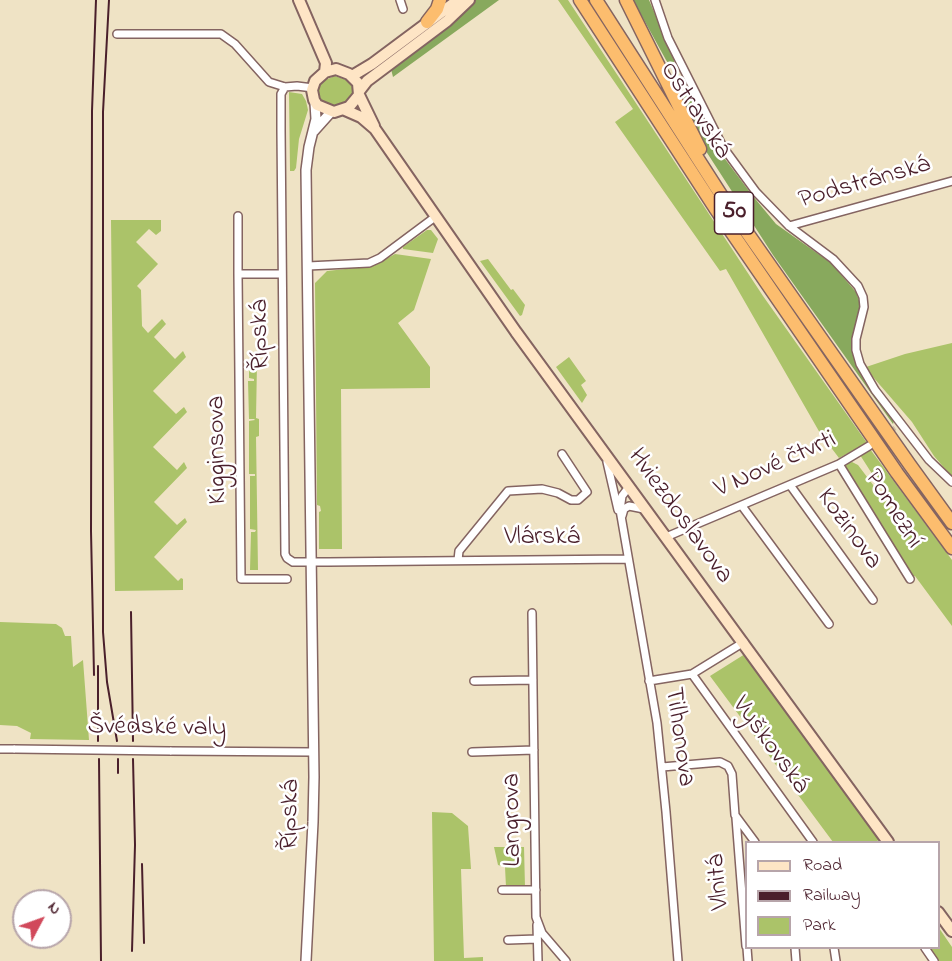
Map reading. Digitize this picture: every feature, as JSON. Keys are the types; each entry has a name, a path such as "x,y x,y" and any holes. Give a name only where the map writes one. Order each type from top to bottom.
{"highway":[{"path":"427,29 440,0"},
{"name":"Ostravská","path":"580,0 715,208 952,548"},
{"name":"Ostravská","path":"596,0 725,201 952,523"},
{"name":"50","path":"626,0 725,201"}],"main road":[{"path":"299,0 326,63 325,72"},
{"path":"338,70 325,72 316,79 313,88 315,103 331,112 345,110 353,103 367,81 458,0"},
{"path":"352,76 427,29 447,21 469,0"},
{"path":"317,39 332,64 357,81 375,129"},
{"name":"Hviezdoslavova","path":"345,110 357,114 375,129 435,217 602,450 744,642 887,841"},
{"path":"940,913 952,931"}],"street":[{"path":"400,0 404,9"},
{"name":"Podstránská","path":"655,0 668,38 723,147 756,192 789,226 833,259 858,286 864,307 856,339 860,364 898,425 952,482"},
{"path":"117,34 221,34 235,44 269,82 285,87 313,88"},
{"name":"Řípská","path":"285,87 281,94 285,554 293,562 312,562"},
{"name":"Řípská","path":"306,961 314,822 306,170 311,135 316,119 315,103"},
{"path":"311,135 331,112"},
{"name":"Podstránská","path":"789,226 952,181"},
{"name":"Kigginsova","path":"238,216 242,579 287,579"},
{"path":"308,266 369,262 380,258 435,217"},
{"path":"238,274 282,274"},
{"name":"V Nové čtvrti","path":"666,537 839,464 869,446"},
{"name":"Tilhonova","path":"602,450 612,477 621,521 662,767 678,961"},
{"name":"Vlárská","path":"459,560 459,550 508,491 542,489 558,493 571,500 578,500 587,492 562,454"},
{"name":"Pomezní","path":"839,464 910,579"},
{"name":"Kozinova","path":"790,485 873,600"},
{"name":"Tilhonova","path":"621,521 620,502 629,487"},
{"path":"621,521 624,510 629,506 646,509"},
{"path":"742,506 829,624"},
{"name":"Vlárská","path":"312,562 627,559"},
{"name":"Langrova","path":"532,613 538,961"},
{"path":"649,681 692,674 744,642"},
{"name":"Vyškovská","path":"692,674 812,841"},
{"path":"474,681 533,680"},
{"name":"Švédské valy","path":"0,749 313,752"},
{"name":"Langrova","path":"472,752 534,750"},
{"name":"Vlnitá","path":"662,767 720,762 728,766 732,774 745,925"},
{"name":"Vlnitá","path":"735,815 754,841"},
{"name":"Langrova","path":"502,890 536,890"},
{"name":"Langrova","path":"536,917 542,933 566,961"},
{"path":"508,940 537,939"},
{"path":"538,952 551,945"}],"green space":[{"path":"474,0 499,0 393,77 391,69 460,14"},
{"path":"558,0 568,0 763,296 867,443 839,458 820,433 726,269 720,271 615,122 633,109"},
{"path":"633,0 649,0 675,60 671,67 666,60"},
{"path":"335,76 352,82 354,95 343,105 327,107 320,99 319,86 325,80"},
{"path":"688,88 719,151 752,195 776,224 831,263 856,292 862,309 857,363 894,421 893,424 773,255 702,145 689,115 683,92"},
{"path":"289,92 302,94 308,110 299,139 294,171 290,171"},
{"path":"111,220 161,220 161,231 156,235 149,229 136,242 158,264 137,286 141,290 142,326 148,333 162,319 166,324 154,337 175,359 183,351 186,357 153,391 176,414 184,407 187,412 153,447 177,470 184,462 187,468 154,502 177,525 185,518 187,522 154,557 178,581 183,579 183,590 115,591"},
{"path":"427,230 431,230 438,239 433,253 403,249 403,247"},
{"path":"395,254 431,259 414,310 398,323 430,367 430,388 341,389 342,549 319,549 319,512 321,511 320,506 317,505 315,283 327,271 373,266"},
{"path":"488,259 525,305 522,315 520,316 480,261"},
{"path":"952,343 952,477 934,456 912,422 873,377 871,378 866,367 905,354"},
{"path":"569,357 586,381 581,385 587,395 582,403 556,367"},
{"path":"249,363 257,363 258,570 250,570 251,532 256,530 250,529 250,476 255,476 255,474 249,474 249,421 255,420 249,419 248,381 254,381 254,379 249,378"},
{"path":"870,449 952,560 952,626 915,576 912,577 842,465 852,462 858,465 886,502 905,534 910,533 860,455"},
{"path":"0,622 56,624 62,628 65,636 71,636 73,667 83,660 89,740 30,739 31,733 17,726 0,725"},
{"path":"745,654 881,838 877,841 832,841 710,676"},
{"path":"432,812 452,813 468,826 471,869 461,869 464,958 483,957 483,961 434,961"},
{"path":"494,847 524,847 525,887 506,887 505,867 498,865"},
{"path":"940,929 952,947 952,961 936,961 928,949 940,949"}],"tunnel":[{"path":"874,442 895,428"}],"railway":[{"path":"94,675 91,531 92,111 96,0"},
{"path":"109,0 103,112 103,632 107,682 117,741"},
{"path":"131,612 133,741"},
{"path":"98,666 98,741"},
{"path":"99,759 101,961"},
{"path":"118,759 118,773"},
{"path":"132,951 135,845 133,759"},
{"path":"142,864 144,943"}]}
